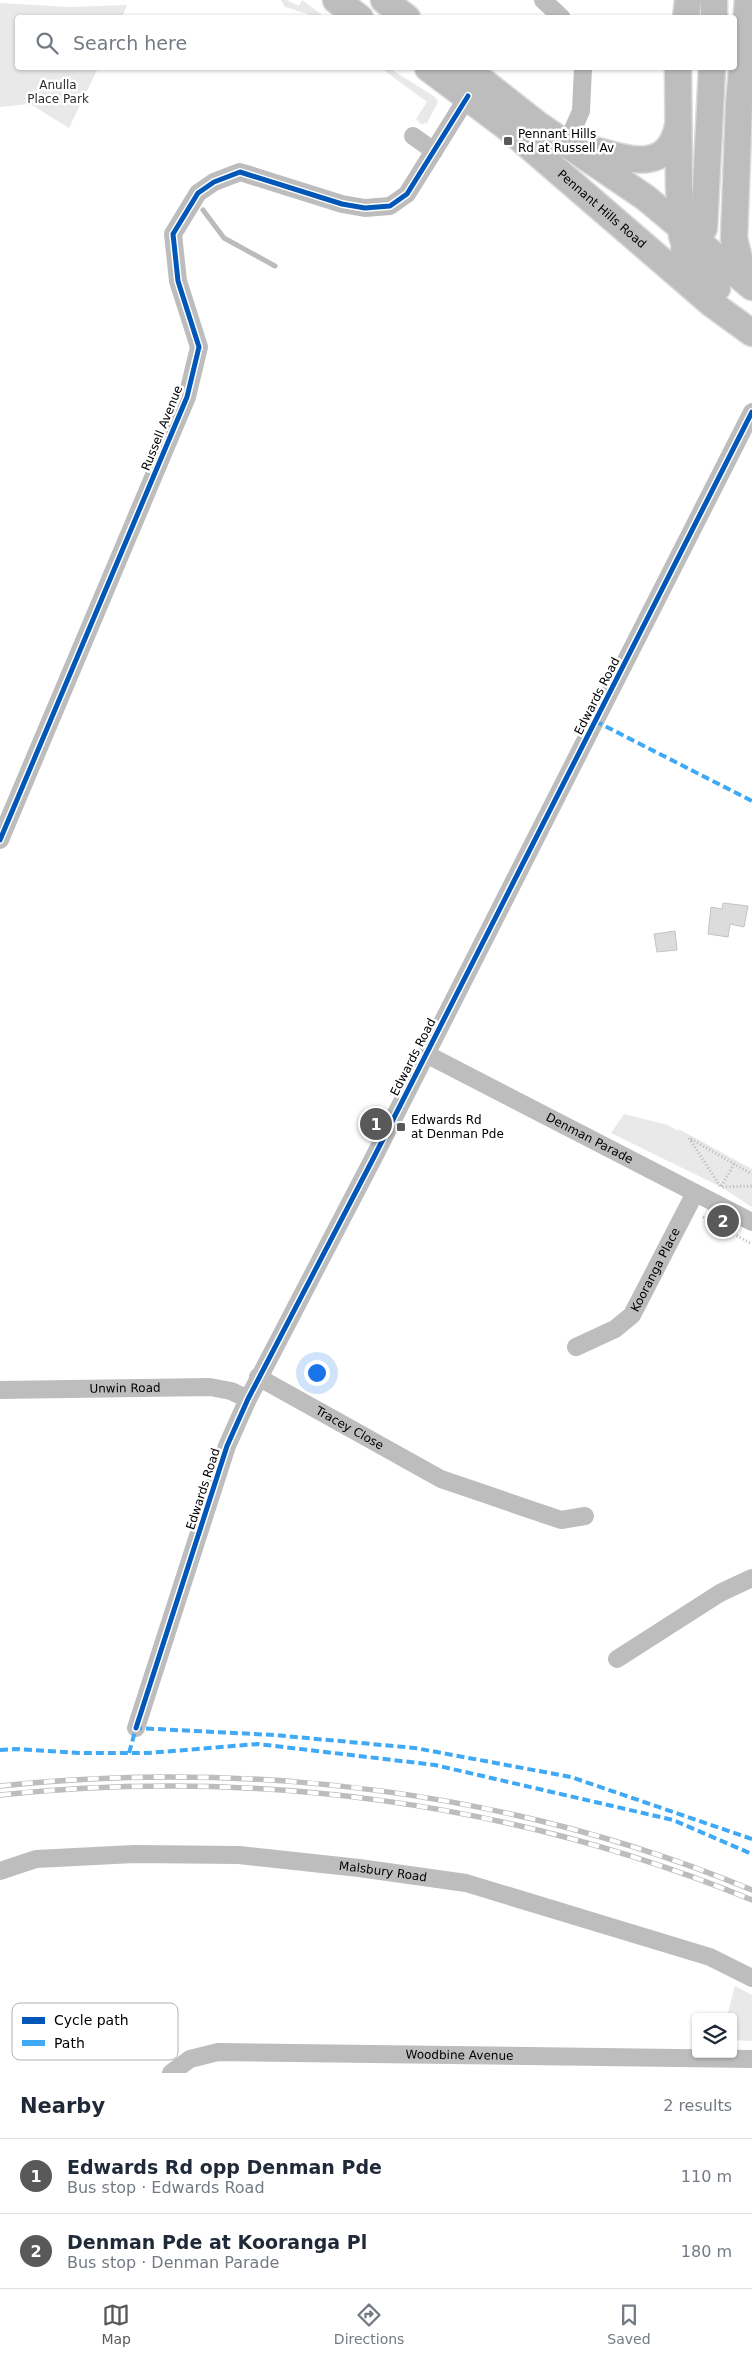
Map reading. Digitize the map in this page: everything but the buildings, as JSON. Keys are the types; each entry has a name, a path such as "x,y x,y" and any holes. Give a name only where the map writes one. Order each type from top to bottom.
{"highway":[{"path":"336,0 356,15"},
{"path":"384,0 403,15"},
{"path":"676,0 676,15"},
{"path":"686,15 688,0"},
{"path":"714,0 714,15"},
{"path":"748,0 739,104 734,239 740,262 752,282"},
{"name":"Pennant Hills Road","path":"431,70 468,96 508,128 712,304 752,333"},
{"path":"468,70 518,110 616,177 692,234 752,287"},
{"path":"678,70 679,110 696,267 752,324"},
{"path":"567,143 636,161 660,155 670,146 679,110 682,70"},
{"path":"652,251 672,252 692,234 712,70"}],"street":[{"path":"543,0 563,11"},
{"path":"567,143 581,111 583,70"},
{"name":"Russell Avenue","path":"0,840 187,397 199,347 178,281 172,234 198,193 214,182 240,172 342,204 365,208 390,206 407,194 468,96"},
{"path":"413,136 434,150"},
{"name":"Edwards Road","path":"136,1728 227,1446 258,1377 374,1157 752,412"},
{"name":"Denman Parade","path":"426,1054 752,1222"},
{"name":"Kooranga Place","path":"576,1346 615,1329 632,1315 695,1193"},
{"name":"Tracey Close","path":"258,1377 441,1480 562,1520 585,1516"},
{"name":"Unwin Road","path":"0,1390 210,1387 231,1391 248,1399"},
{"path":"617,1659 720,1593 752,1578"},
{"name":"Malsbury Road","path":"0,1871 36,1859 134,1854 239,1855 359,1868 466,1883 710,1957 752,1978"},
{"name":"Woodbine Avenue","path":"171,2073 190,2059 218,2052 752,2059"}],"path":[{"path":"721,1188 689,1138 752,1174"},
{"path":"721,1188 734,1164"},
{"path":"721,1188 752,1186"},
{"path":"703,1217 752,1244"}],"green space":[{"path":"281,0 287,0 299,6 302,0 322,15 310,15 285,7"},
{"name":"Anulla Place Park","path":"0,3 70,7 127,5 123,15 15,15 15,70 97,70 69,128 30,104 0,107"},
{"path":"384,70 392,70 435,97 438,102 427,123 421,124 416,119 427,102"},
{"path":"624,1114 668,1125 680,1132 677,1128 752,1169 752,1207 721,1187 611,1133"},
{"path":"735,1986 752,1995 752,2041 737,2040 737,2013 728,2013"}],"waterway":[{"path":"203,210 224,238 275,266"}],"railway":[{"path":"0,1786 95,1779 191,1777 287,1781 382,1791 477,1807 571,1829 662,1856 752,1890"},
{"path":"0,1795 96,1788 191,1786 287,1791 382,1801 477,1817 570,1838 662,1866 752,1900"}],"marked path":[{"path":"595,721 752,801"},
{"path":"129,1753 136,1728 274,1735 415,1748 571,1777 752,1839"},
{"path":"0,1750 148,1753 258,1744 435,1765 673,1820 752,1854"}],"cycle path":[{"path":"0,840 187,397 199,347 178,281 173,234 198,193 214,182 240,172 342,204 365,208 390,206 407,194 468,96"},
{"path":"136,1728 227,1446 248,1399 374,1157 752,412"}],"place":[{"name":"Pennant Hills Rd at Russell Av","path":"508,141"},
{"name":"Edwards Rd opp Denman Pde","path":"376,1124"},
{"name":"Edwards Rd at Denman Pde","path":"401,1127"},
{"name":"Denman Pde at Kooranga Pl","path":"723,1221"}]}
